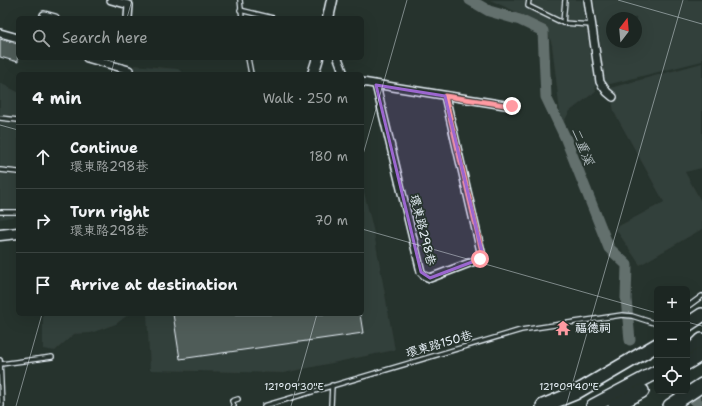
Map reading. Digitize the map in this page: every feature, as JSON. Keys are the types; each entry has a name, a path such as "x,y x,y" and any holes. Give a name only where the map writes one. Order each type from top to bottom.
{"highway":[{"path":"690,323 702,315"},
{"path":"690,355 702,340"},
{"path":"690,355 702,344"},
{"path":"543,406 575,393 654,347"},
{"path":"690,357 702,354"},
{"path":"593,406 654,374"},
{"path":"615,406 654,384"},
{"path":"670,406 702,385"}],"street":[{"path":"111,0 129,5 128,16"},
{"path":"328,16 332,0"},
{"path":"588,0 600,82 607,92 614,97"},
{"path":"0,33 16,37"},
{"path":"94,60 128,70"},
{"path":"314,72 317,60"},
{"path":"339,60 343,72"},
{"path":"364,82 512,106"},
{"name":"環東路298巷","path":"376,85 421,272 430,278 480,259 482,256 445,96"},
{"path":"0,235 16,233"}],"lane":[{"path":"240,0 242,16"},
{"path":"529,0 528,6 563,23 592,25"},
{"path":"563,23 565,0"},
{"path":"240,10 265,16"},
{"path":"248,60 251,72"},
{"path":"0,118 16,120"},
{"path":"0,170 16,172"},
{"path":"0,212 16,212"},
{"path":"690,305 702,296"},
{"name":"環東路150巷","path":"264,406 521,330 622,315 632,316 654,323"},
{"path":"2,406 0,362 52,357"},
{"path":"331,406 332,385"},
{"path":"234,406 232,401 238,399"}],"highlighted area":[{"path":"376,85 445,96 482,252 480,259 430,278 421,272"}],"shaded area":[{"path":"490,0 582,0 596,91 569,112 564,122 560,113 552,45 546,26"},
{"path":"594,0 702,0 702,61 606,85"},
{"path":"702,63 702,168 685,172 702,203 702,229 640,265 615,228 664,202 614,112 610,88"},
{"path":"134,65 178,69 182,72 134,72"},
{"path":"0,83 16,91 16,216 0,219"},
{"path":"364,192 374,233 395,350 284,373 150,370 147,316 364,316"},
{"path":"43,316 126,316 116,324 91,333 74,334 55,351 43,349"}],"building":[{"path":"0,39 16,43 16,60 18,60 18,62 0,57"},
{"path":"173,316 360,316 363,333 180,359"}],"waterway":[{"name":"二重溪","path":"470,0 489,11 520,20 543,31 546,97 565,137 609,248 627,265 626,299 630,340"},
{"name":"二重溪","path":"694,399 701,406"}],"place":[{"name":"福德祠","path":"563,328"}],"route":[{"path":"480,259 482,252 445,96 512,106"}]}
